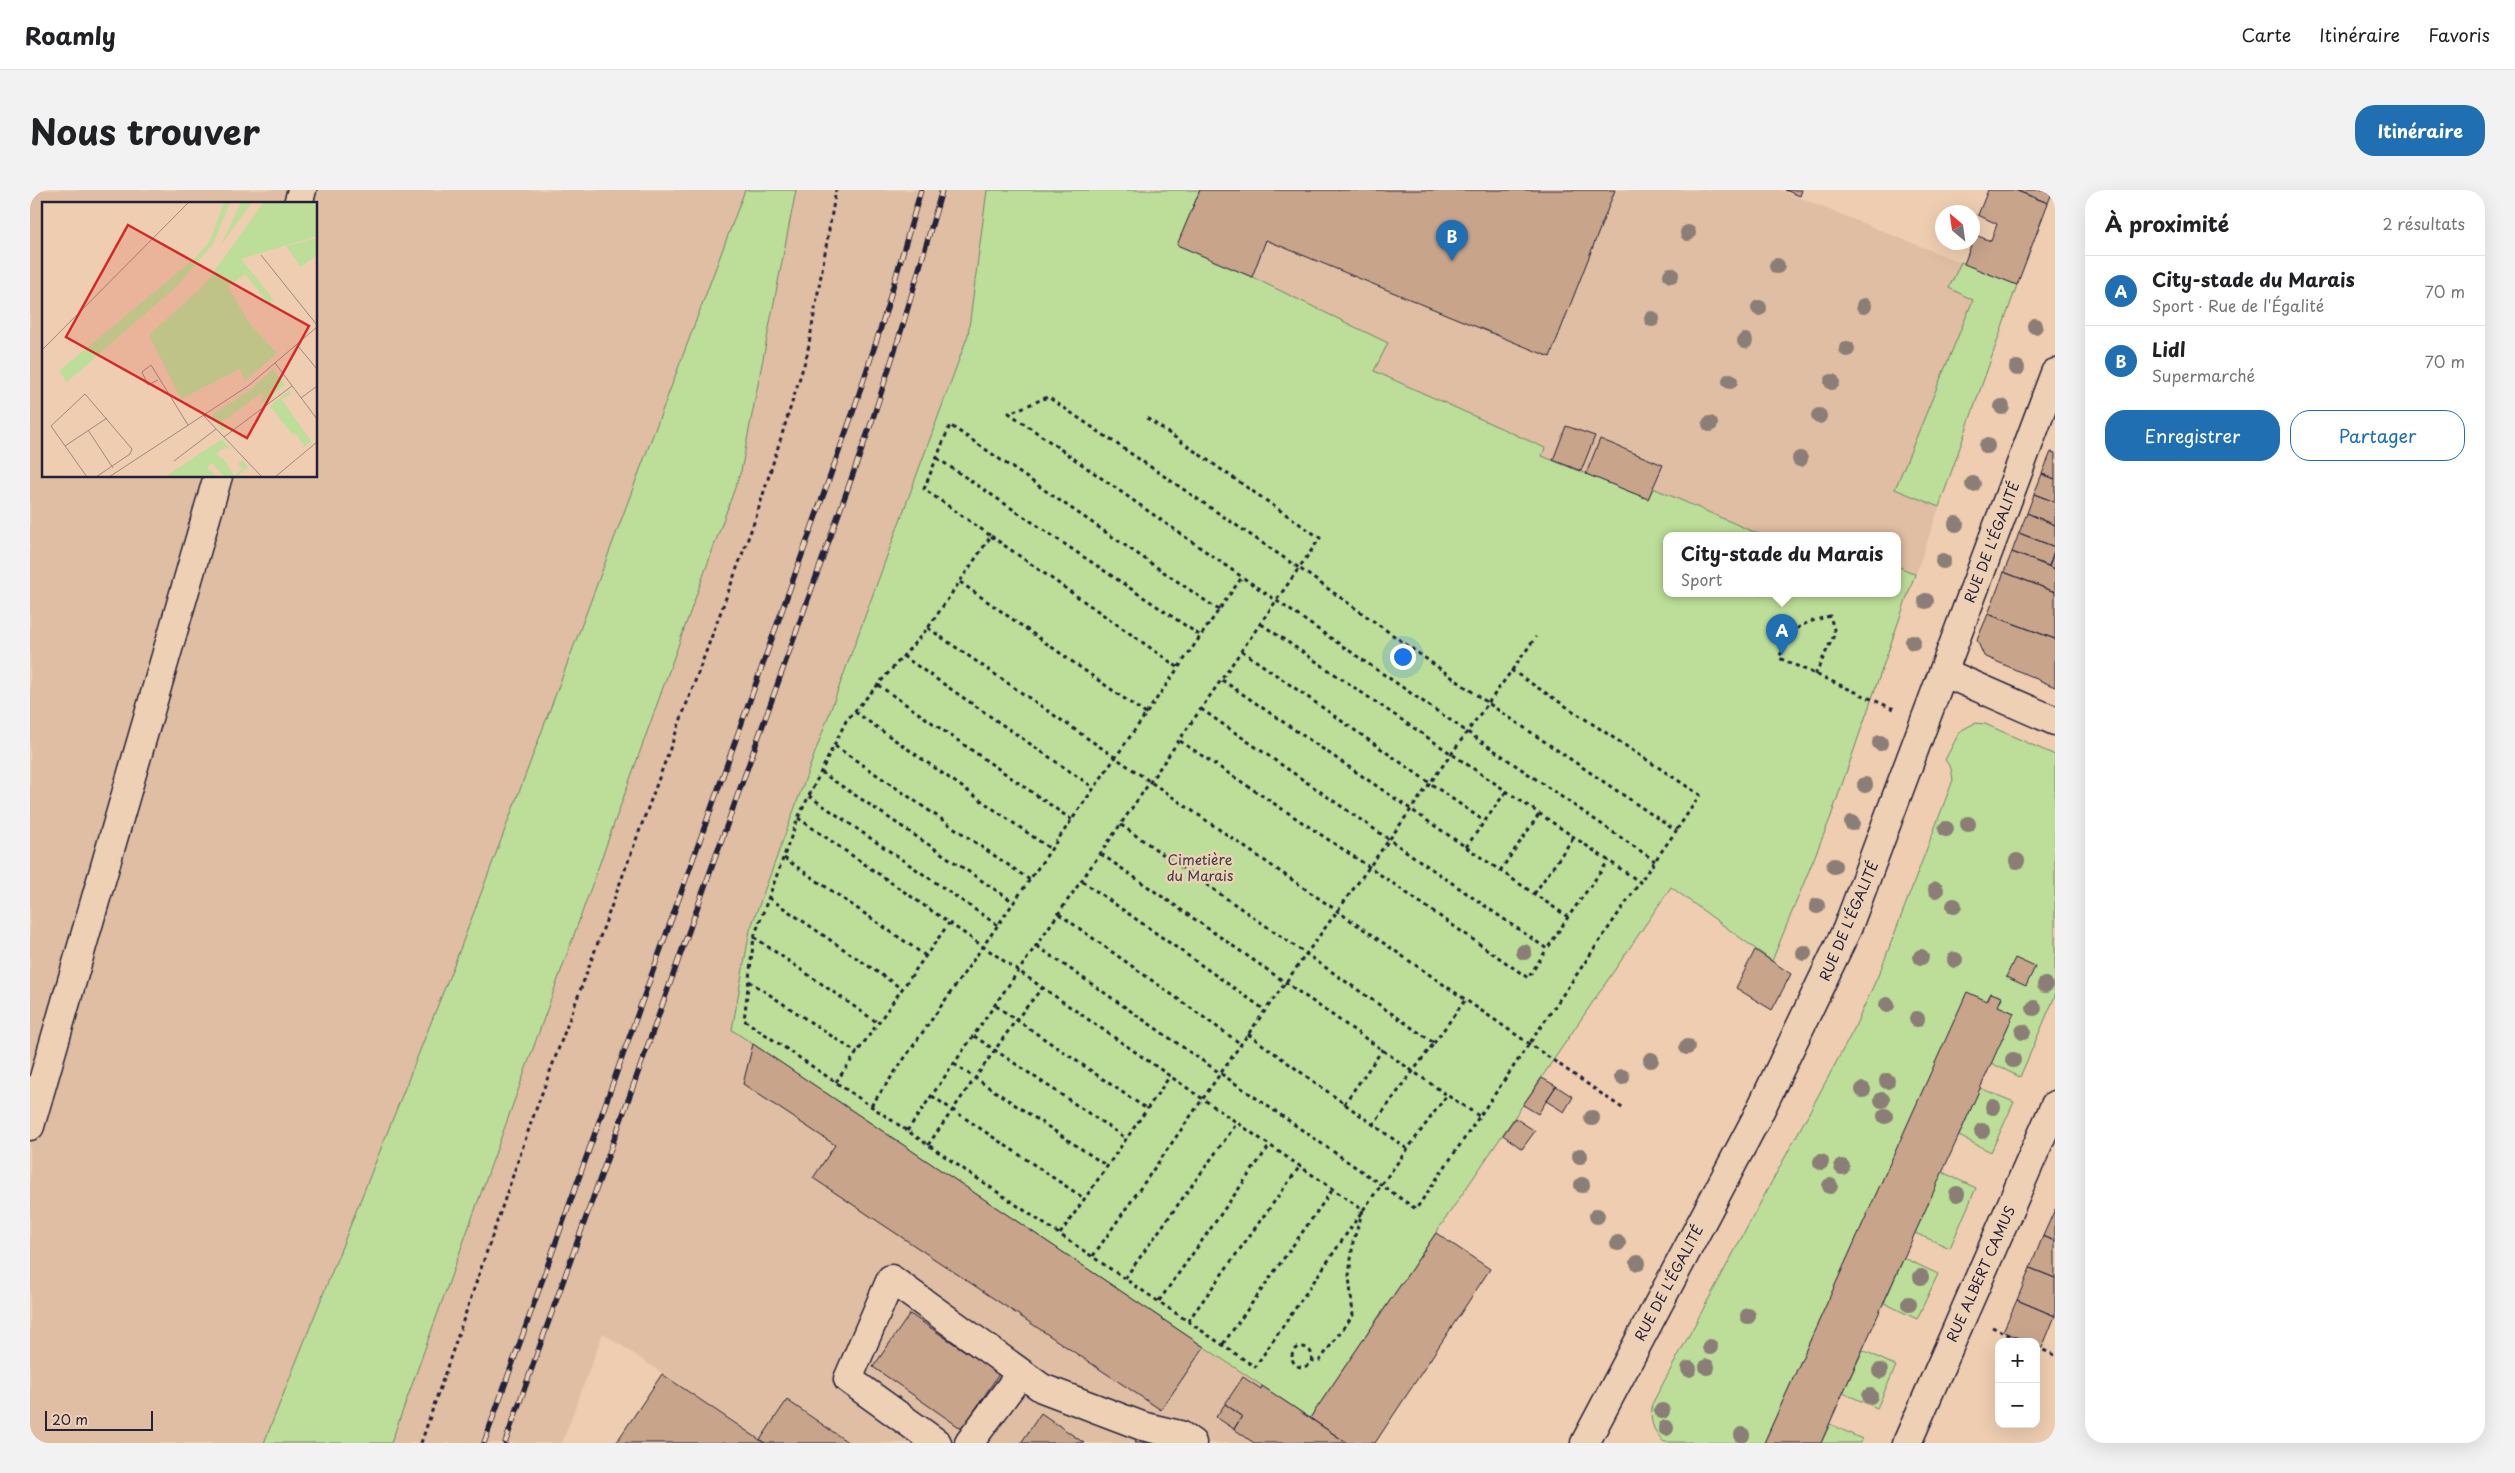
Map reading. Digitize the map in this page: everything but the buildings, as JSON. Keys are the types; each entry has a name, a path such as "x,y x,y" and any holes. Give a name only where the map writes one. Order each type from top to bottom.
{"street":[{"name":"RUE DE L'ÉGALITÉ","path":"1585,1443 1755,1121 1822,986 1861,896 1943,672 2048,412 2055,373"},
{"path":"30,1126 217,478"},
{"path":"1943,672 2055,721"},
{"name":"RUE ALBERT CAMUS","path":"1907,1443 2055,1105"},
{"path":"937,1443 848,1379 891,1279 1042,1388 1142,1426 1180,1435 1192,1443"},
{"path":"969,1443 1021,1373"}],"path":[{"path":"421,1443 532,1120 756,517 807,355 836,190"},
{"path":"1655,862 1276,602 1009,413 1048,397 1299,568 1488,703 1676,831"},
{"path":"907,1131 996,1006 1320,538 1147,418"},
{"path":"1178,668 924,489 950,425 1219,610"},
{"path":"937,458 1201,636"},
{"path":"991,536 928,628 846,721 798,818 754,937 744,1020 1255,1367 1381,1185 1447,1095"},
{"path":"871,1106 984,948 1242,577"},
{"path":"960,582 1146,714"},
{"path":"1815,675 1835,633 1830,616 1800,626 1792,631 1779,658 1815,675 1871,700"},
{"path":"1261,624 1640,882"},
{"path":"928,628 1625,1110"},
{"path":"1093,1256 1220,1073 1368,866 1536,637"},
{"path":"1242,652 1484,821"},
{"path":"903,656 1094,788"},
{"path":"1037,946 1416,1210 1700,795 1511,670"},
{"path":"1222,680 1568,917"},
{"path":"878,685 1072,820"},
{"path":"1202,709 1547,949"},
{"path":"855,712 1052,850"},
{"path":"1180,740 1368,866 1528,978 1568,917 1609,860"},
{"path":"835,746 1030,880"},
{"path":"822,772 1014,903"},
{"path":"1466,847 1507,790"},
{"path":"809,796 999,926"},
{"path":"1500,871 1540,813"},
{"path":"798,818 1364,1210"},
{"path":"1121,825 1434,1043"},
{"path":"1534,894 1574,837"},
{"path":"1101,854 1479,1116"},
{"path":"784,858 926,956"},
{"path":"1082,881 1265,1010"},
{"path":"769,898 902,989"},
{"path":"1059,914 1241,1044"},
{"path":"836,1082 949,923"},
{"path":"754,937 878,1023"},
{"path":"749,981 857,1053"},
{"path":"928,1145 1016,1020 1042,988"},
{"path":"1374,1125 1465,1000"},
{"path":"996,1006 1147,1109"},
{"path":"1248,1034 1407,1149"},
{"path":"974,1036 1126,1139"},
{"path":"1344,1104 1383,1049"},
{"path":"954,1064 1107,1166"},
{"path":"1060,1234 1170,1076"},
{"path":"932,1096 1085,1199"},
{"path":"1125,1278 1237,1123"},
{"path":"1159,1301 1270,1145"},
{"path":"1188,1321 1300,1166"},
{"path":"1223,1344 1333,1189"},
{"path":"1312,1360 1320,1360 1353,1315 1349,1276 1353,1242 1364,1210"},
{"path":"1299,1347 1305,1347 1312,1355 1312,1360 1309,1365 1298,1367 1294,1364 1292,1354 1299,1347"},
{"path":"2040,1349 2055,1356"}],"shaded area":[{"path":"30,190 1780,190 2017,285 1830,819 968,335 750,929 732,1030 1346,1443 765,1443 603,1333 562,1443 30,1443"}],"green space":[{"path":"745,190 796,190 741,471 391,1443 264,1443 459,952"},
{"name":"Cimetière du Marais","path":"987,190 1200,190 1178,245 1252,277 1388,343 1374,371 1545,448 1542,456 1648,499 1653,488 1754,532 1663,532 1663,597 1901,597 1901,568 1915,574 1830,819 1772,961 1671,887 1310,1418 732,1030 750,930 968,335"},
{"path":"1961,262 2017,285 1939,507 1895,489 1973,300 1949,288"},
{"path":"1975,723 1985,724 2055,755 2055,996 2020,1077 1991,1063 2014,1013 1998,1006 2001,997 1991,993 1987,1001 1967,993 1764,1443 1664,1442 1653,1425 1651,1416 1652,1404 1853,1031 1881,969 1953,780 1951,768 1945,760 1960,731"},
{"path":"1980,1088 2014,1102 1991,1152 1959,1136"},
{"path":"1942,1172 1976,1188 1950,1248 1915,1233"},
{"path":"1904,1258 1938,1274 1917,1319 1884,1303"},
{"path":"1863,1350 1896,1366 1877,1408 1843,1393"},
{"path":"1830,1424 1862,1439 1860,1443 1821,1443"}],"railway":[{"path":"484,1443 852,415 883,321 921,190"},
{"path":"505,1443 872,421 902,328 942,190"}],"place":[{"name":"Lidl","path":"1452,261"},
{"name":"City-stade du Marais","path":"1782,655"}]}
